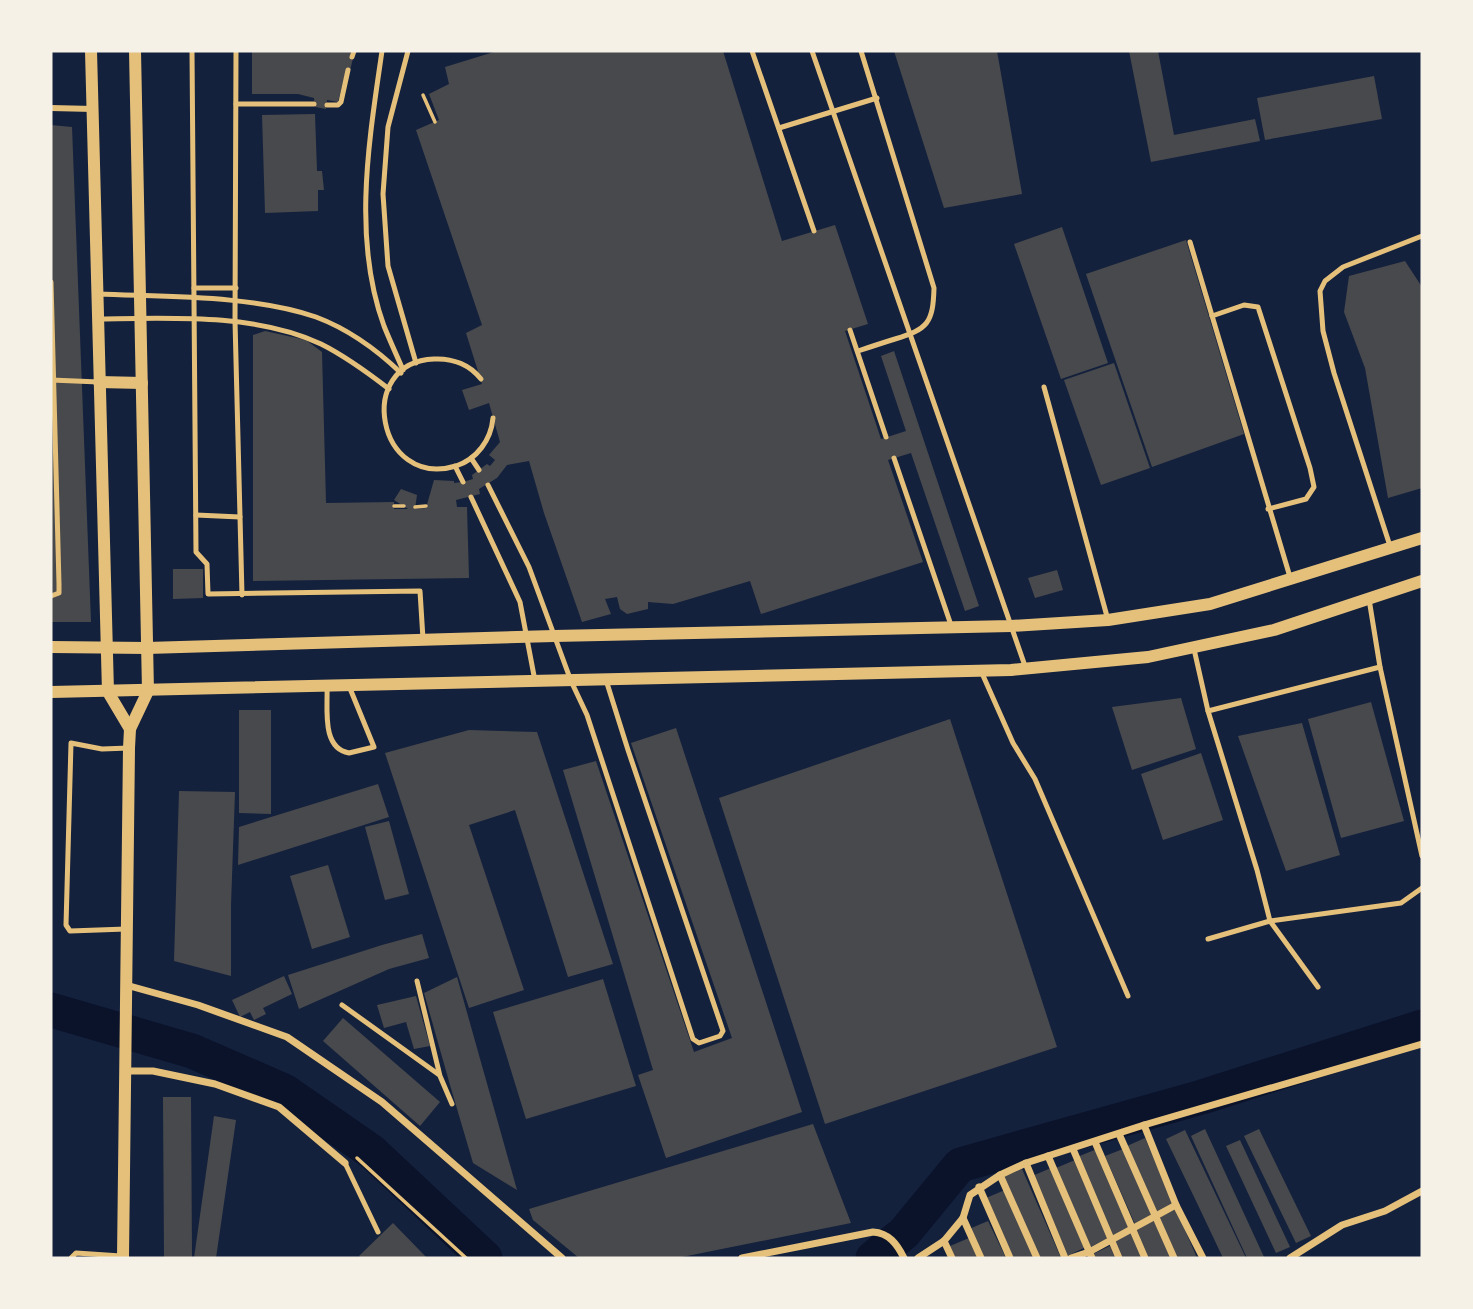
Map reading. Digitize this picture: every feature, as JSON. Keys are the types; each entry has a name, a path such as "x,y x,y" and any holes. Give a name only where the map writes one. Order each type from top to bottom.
{"street":[{"path":"91,51 108,692 130,729"},
{"path":"123,1257 129,748 130,729 148,691 135,51"},
{"path":"51,108 93,109"},
{"path":"99,382 142,383"},
{"path":"51,647 147,648 952,628 1108,620 1210,604 1422,538"},
{"path":"51,692 1026,668 1148,657 1274,630 1422,581"},
{"path":"126,985 198,1005 287,1037 382,1102 562,1258"},
{"path":"924,1256 944,1241 962,1218 970,1195 1000,1175 1026,1163 1144,1125 1422,1044"},
{"path":"125,1071 153,1070 215,1084 279,1107 345,1163"},
{"path":"1144,1125 1176,1205 1203,1258"},
{"path":"1119,1134 1174,1258"},
{"path":"1095,1142 1146,1258"},
{"path":"1073,1149 1119,1258"},
{"path":"1048,1157 1090,1255"},
{"path":"1026,1163 1065,1258"},
{"path":"1000,1175 1037,1258"},
{"path":"979,1187 1010,1258"},
{"path":"1290,1258 1342,1225 1385,1211 1422,1191"},
{"path":"1071,1258 1090,1255 1176,1205"},
{"path":"962,1218 981,1258"},
{"path":"742,1258 873,1232 889,1237 902,1254"},
{"path":"944,1241 953,1258"}],"lane":[{"path":"192,51 196,552 207,564 208,594 420,591 424,641"},
{"path":"236,51 235,321 242,595"},
{"path":"382,51 365,180 370,265 383,324 402,372"},
{"path":"408,51 388,127 383,194 388,266 416,363"},
{"path":"752,51 814,231"},
{"path":"812,51 1026,668"},
{"path":"858,351 921,329 929,319 934,288 861,51"},
{"path":"327,105 338,105 341,102 348,70"},
{"path":"779,128 877,99"},
{"path":"236,104 314,104"},
{"path":"1391,549 1334,373 1323,331 1320,291 1325,281 1343,267 1422,236"},
{"path":"1190,242 1291,580"},
{"path":"51,282 60,584 59,593 51,596"},
{"path":"194,288 236,288"},
{"path":"97,294 236,302 285,309 329,323 363,341 402,372"},
{"path":"1212,316 1244,305 1258,307 1310,468 1314,487 1306,499 1268,509"},
{"path":"97,319 235,321 282,330 320,344 389,389"},
{"path":"850,330 886,437"},
{"path":"481,379 468,367 455,361 429,359 416,363 402,372 389,389 383,413 389,438 396,449 417,464 442,468 455,466 471,458 488,438 493,418"},
{"path":"52,380 99,382"},
{"path":"1044,387 1108,620"},
{"path":"471,458 479,470"},
{"path":"894,458 952,628"},
{"path":"455,466 463,482"},
{"path":"488,485 529,567 571,681 587,715 693,1039 699,1043 720,1036 723,1031 606,680"},
{"path":"471,497 520,602 535,682"},
{"path":"196,515 240,517"},
{"path":"1369,599 1380,667 1422,856"},
{"path":"1194,647 1208,711 1258,870 1270,921 1318,987"},
{"path":"1208,711 1380,667"},
{"path":"981,670 1013,743 1035,779 1128,996"},
{"path":"327,687 330,737 334,746 349,753 374,747 348,684"},
{"path":"126,929 70,931 66,925 71,743 102,748 129,748"},
{"path":"1208,939 1270,921 1401,903 1422,888"},
{"path":"417,981 440,1076 452,1104"},
{"path":"342,1005 440,1076"},
{"path":"345,1163 378,1232"},
{"path":"71,1258 76,1253 123,1257"}],"path":[{"path":"423,95 435,122"},
{"path":"394,506 404,506"},
{"path":"415,507 426,506"},
{"path":"331,1151 354,1156 466,1258"}],"building":[{"path":"252,51 351,51 350,57 353,58 350,71 346,70 338,102 327,100 326,109 315,107 314,98 298,94 252,94"},
{"path":"497,51 723,51 782,241 835,225 868,324 845,331 881,439 906,431 881,356 894,351 979,606 965,611 911,453 888,460 923,562 761,614 750,581 673,604 648,602 648,609 627,614 620,609 617,597 605,599 611,614 582,622 529,461 507,465 497,478 479,489 480,494 456,500 457,507 467,507 469,578 253,581 253,335 265,331 306,340 322,352 326,503 394,502 394,509 408,509 394,500 401,489 417,495 415,509 426,508 434,480 454,483 473,479 472,475 487,464 490,466 495,460 489,455 500,442 489,403 469,410 462,390 482,384 466,333 482,325 416,130 439,120 429,94 449,84 445,67"},
{"path":"894,51 997,51 1022,194 944,208"},
{"path":"1129,51 1158,51 1174,135 1255,119 1260,141 1151,162"},
{"path":"1374,76 1382,119 1265,140 1257,98"},
{"path":"315,114 317,171 322,171 324,190 318,190 318,211 265,213 262,115"},
{"path":"51,125 72,127 91,622 51,622"},
{"path":"1062,227 1108,363 1061,379 1014,244"},
{"path":"1186,240 1244,434 1152,467 1086,274"},
{"path":"1405,261 1422,287 1422,488 1388,498 1365,368 1344,312 1349,276"},
{"path":"1114,363 1150,468 1101,485 1064,380"},
{"path":"173,569 203,569 203,598 173,599"},
{"path":"1057,570 1063,590 1035,598 1028,578"},
{"path":"1181,698 1196,749 1132,770 1112,707"},
{"path":"1371,702 1404,821 1341,838 1308,719"},
{"path":"239,710 271,710 271,814 239,813"},
{"path":"950,719 1057,1047 825,1124 719,798"},
{"path":"1302,723 1340,855 1286,871 1238,736"},
{"path":"676,728 802,1112 666,1158 638,1075 653,1070 563,770 596,761 694,1052 732,1038 631,743"},
{"path":"469,730 537,732 613,964 568,977 515,810 469,825 524,990 469,1008 385,753"},
{"path":"1201,753 1223,820 1163,840 1141,774"},
{"path":"378,784 389,817 238,865 239,827"},
{"path":"179,791 235,792 231,976 174,961"},
{"path":"389,821 409,894 385,900 365,827"},
{"path":"328,865 350,937 312,949 290,876"},
{"path":"422,934 429,958 389,969 299,1009 288,975"},
{"path":"284,976 292,994 263,1008 266,1014 254,1020 250,1012 240,1017 232,1000"},
{"path":"457,977 517,1190 473,1163 424,993"},
{"path":"603,979 636,1086 526,1119 493,1012"},
{"path":"416,996 430,1046 414,1049 406,1022 384,1028 377,1005"},
{"path":"343,1018 440,1102 420,1126 323,1041"},
{"path":"163,1097 191,1097 192,1258 164,1258"},
{"path":"214,1116 236,1120 216,1258 194,1258"},
{"path":"813,1124 851,1223 677,1258 579,1258 533,1220 529,1209"},
{"path":"1205,1129 1264,1257 1262,1258 1247,1258 1191,1136"},
{"path":"1259,1129 1311,1236 1296,1243 1244,1136"},
{"path":"1185,1130 1246,1258 1223,1258 1166,1139"},
{"path":"1145,1138 1174,1205 1156,1214 1127,1146"},
{"path":"1240,1140 1290,1247 1276,1253 1226,1146"},
{"path":"1097,1149 1131,1227 1112,1236 1077,1157"},
{"path":"1123,1149 1153,1216 1135,1224 1105,1156"},
{"path":"1075,1160 1109,1238 1090,1247 1056,1168"},
{"path":"1051,1168 1086,1247 1067,1256 1032,1176"},
{"path":"1022,1169 1061,1258 1039,1258 1003,1177"},
{"path":"1005,1190 1035,1258 1013,1258 986,1198"},
{"path":"1176,1209 1197,1258 1176,1258 1158,1218"},
{"path":"1154,1220 1171,1258 1149,1258 1136,1228"},
{"path":"988,1221 1006,1258 983,1258 969,1229"},
{"path":"393,1223 427,1258 359,1256"},
{"path":"1132,1232 1143,1258 1121,1258 1113,1240"},
{"path":"969,1238 979,1258 956,1258 950,1246"},
{"path":"1110,1246 1115,1258 1093,1258 1091,1255"}],"waterway":[{"path":"51,1010 192,1051 284,1091 372,1152 485,1258"},
{"path":"873,1258 904,1233 960,1165 1202,1097 1422,1027"}]}
